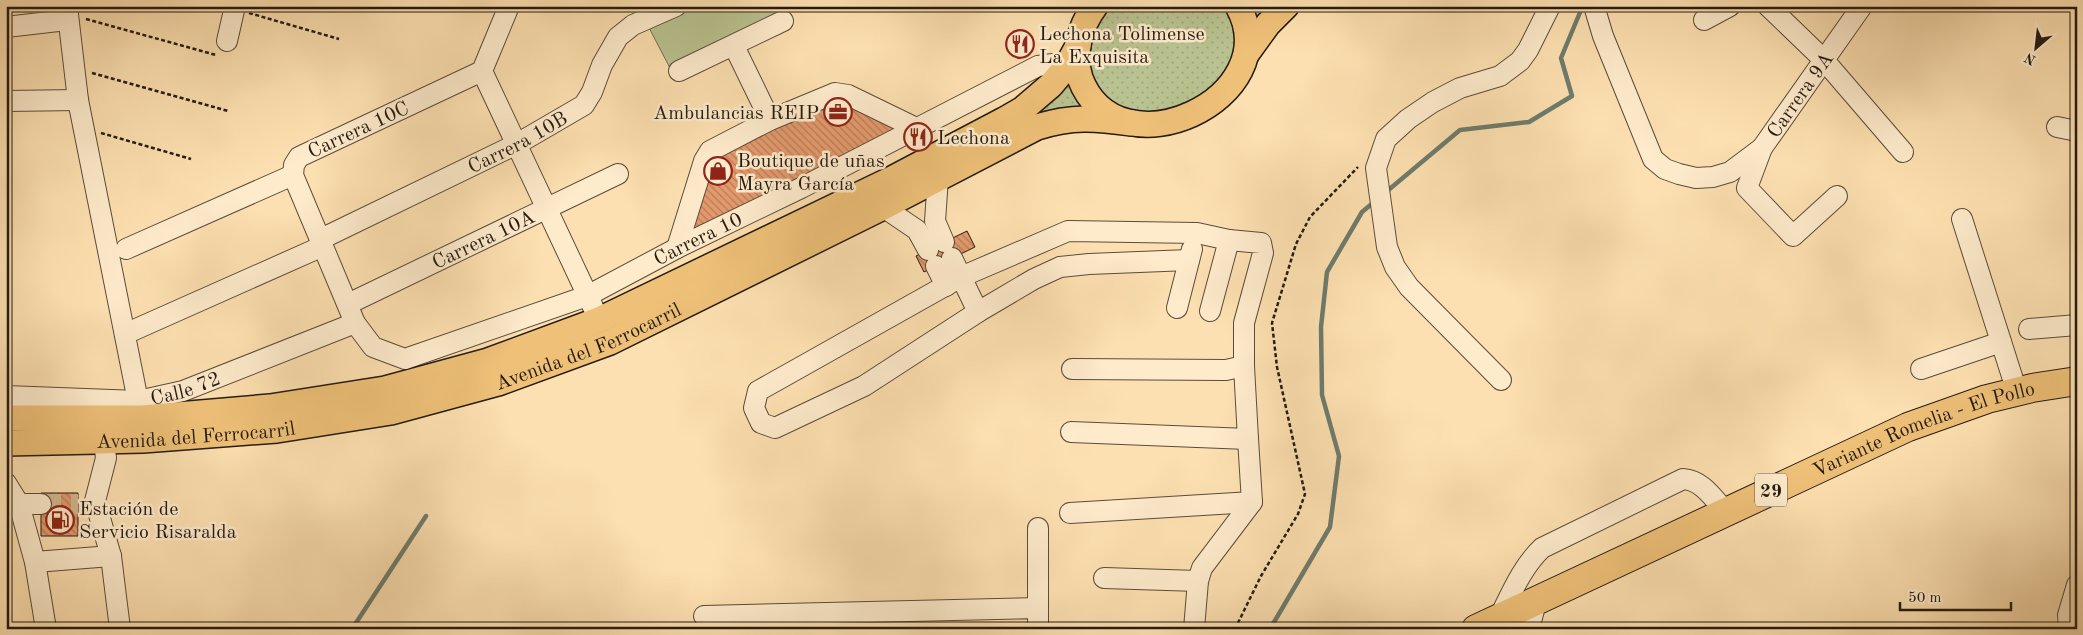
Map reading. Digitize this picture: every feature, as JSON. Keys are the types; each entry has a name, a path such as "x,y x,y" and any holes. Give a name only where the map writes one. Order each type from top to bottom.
{"highway":[{"name":"Variante Romelia - El Pollo","path":"1487,623 1908,427 1979,402 2017,392 2077,381"}],"main road":[{"path":"1238,6 1246,30 1247,53"},
{"path":"1086,11 1072,56 1076,56 1080,76 1090,96 1108,114 1131,123 1150,124 1186,118 1202,110 1217,99 1230,86 1240,70 1247,53 1268,24 1286,6"},
{"name":"Avenida del Ferrocarril","path":"6,418 151,417 270,407 385,389 488,361 599,320 892,179 1004,120 1037,98 1072,56"},
{"name":"Avenida del Ferrocarril","path":"6,442 104,441 214,436 329,423 391,412 498,383 610,342 883,207 1013,138 1055,122 1092,118 1131,123"}],"street":[{"path":"510,6 482,72 599,320"},
{"name":"Carrera 10B","path":"125,334 322,243 517,144 584,105 592,92 602,65 618,37 633,25 676,6"},
{"path":"1501,380 1409,287 1395,267 1387,247 1376,168 1386,140 1408,119 1433,102 1460,88 1500,76 1511,69 1528,50 1550,6"},
{"path":"1594,6 1603,36 1654,159 1664,169 1696,178 1713,177 1730,172 1762,148"},
{"path":"1704,20 1730,6"},
{"path":"1768,6 1823,59 1903,152"},
{"name":"Carrera 9A","path":"1837,196 1793,236 1746,188 1762,148 1862,6"},
{"path":"227,41 235,8"},
{"path":"6,26 58,21 67,10"},
{"path":"67,10 78,100 138,401"},
{"path":"679,71 783,21"},
{"path":"734,46 770,120"},
{"name":"Carrera 10","path":"355,323 373,347 405,359 587,296 676,248 1038,66 1053,64 1072,56"},
{"name":"Carrera 10C","path":"126,249 293,174 294,165 299,157 482,72"},
{"path":"676,248 704,161 710,151 770,120 835,93 848,95 916,128"},
{"path":"6,101 78,100"},
{"path":"2057,127 2077,131"},
{"path":"293,174 355,323"},
{"name":"Carrera 10A","path":"348,304 618,174"},
{"path":"938,178 935,221 940,254"},
{"path":"883,207 917,230 940,254 954,282 978,312"},
{"path":"1962,219 2017,392"},
{"path":"917,230 935,221"},
{"path":"1189,260 1060,267 1034,279 978,312 864,386 775,428 761,423 754,408 758,392 954,282 1068,231 1197,233 1229,240 1261,243 1263,254 1244,323 1244,366 1252,502 1202,568 1198,581 1194,629"},
{"path":"1177,308 1197,233"},
{"path":"1210,311 1229,240"},
{"name":"Calle 72","path":"6,396 138,401 183,391 355,323"},
{"path":"2030,329 2077,324"},
{"path":"1921,369 2001,342"},
{"path":"1072,369 1226,370 1244,366"},
{"path":"1070,432 1248,439"},
{"path":"104,441 106,458 86,503 111,556 120,629"},
{"path":"1487,623 1528,563 1542,548 1682,480 1700,483 1726,512"},
{"path":"6,483 20,504 35,562 46,629"},
{"path":"1070,513 1252,502"},
{"path":"20,504 41,504"},
{"path":"1038,528 1038,629"},
{"path":"35,562 111,556"},
{"path":"1104,578 1198,581"},
{"path":"2069,629 2068,615 2077,584"},
{"path":"1529,629 1537,599"},
{"path":"704,616 1038,608"}],"path":[{"path":"235,8 339,39"},
{"path":"67,10 216,56 227,41"},
{"path":"73,68 228,111"},
{"path":"85,129 191,159"},
{"path":"1235,629 1261,576 1298,514 1305,494 1277,367 1272,324 1296,244 1310,217 1360,165"}],"green space":[{"path":"676,6 777,6 782,16 671,70 645,20"},
{"path":"1095,6 1286,6 1202,110 1037,127 1023,109"}],"building":[{"path":"848,95 912,126 681,246 710,151"},
{"path":"967,231 975,247 924,272 916,256"},
{"name":"Estación de Servicio Risaralda","path":"41,493 78,493 78,536 41,536"}],"waterway":[{"path":"1386,192 1460,130 1529,122 1572,96 1561,58 1581,10"},
{"path":"1270,629 1330,527 1339,456 1322,395 1321,327 1327,272 1362,212 1374,202"},
{"path":"352,629 426,516"}],"tunnel":[{"path":"41,504 78,504"}],"place":[{"name":"Lechona Tolimense La Exquisita","path":"1020,44"},
{"name":"Ambulancias REIP","path":"838,112"},
{"name":"Lechona","path":"918,137"},
{"name":"Boutique de uñas Mayra García","path":"718,171"},
{"name":"Estación de Servicio Risaralda","path":"60,520"}]}
